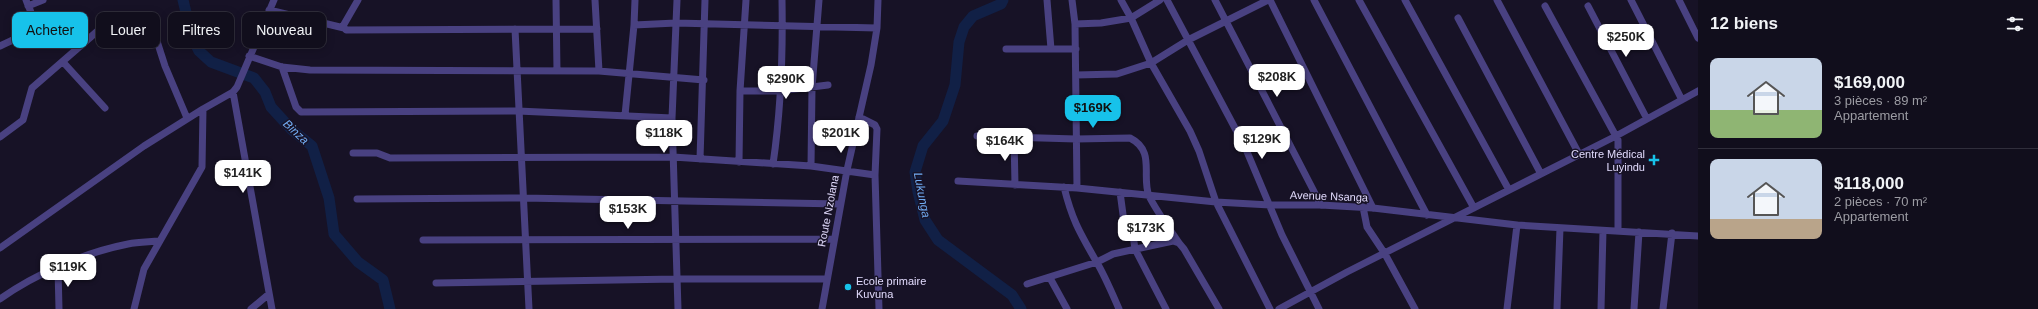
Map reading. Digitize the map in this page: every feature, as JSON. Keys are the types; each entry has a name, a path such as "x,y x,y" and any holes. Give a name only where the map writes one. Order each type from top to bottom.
{"street":[{"path":"0,46 23,34 31,24 33,19 27,3 43,0"},
{"path":"0,248 144,146 187,118 233,92 242,78 249,56 274,0"},
{"path":"344,28 344,23 358,0"},
{"path":"556,0 557,71"},
{"path":"595,0 599,71"},
{"path":"625,116 635,0"},
{"path":"677,0 672,118 678,309"},
{"path":"700,159 704,80 705,0"},
{"path":"739,162 740,91 746,0"},
{"path":"773,164 778,127 780,91 782,0"},
{"path":"811,166 812,88 819,0"},
{"name":"Route Nzolana","path":"822,309 840,204 871,65 877,28 878,0"},
{"path":"1046,0 1050,49"},
{"path":"1072,0 1076,49 1077,188"},
{"path":"1121,0 1131,18 1151,63 1190,131 1199,151 1216,202 1270,309"},
{"path":"1075,24 1101,23 1131,18 1160,0"},
{"path":"1167,0 1245,147 1310,293 1319,309"},
{"path":"1215,0 1321,205"},
{"path":"1076,75 1117,74 1151,63 1188,40 1269,0 1373,208"},
{"path":"1314,0 1428,215"},
{"path":"1359,0 1474,208"},
{"path":"1405,0 1509,190"},
{"path":"1497,0 1578,154"},
{"path":"1631,0 1682,100"},
{"path":"1679,0 1698,38"},
{"path":"1545,6 1616,136 1619,145 1618,231"},
{"path":"1588,6 1647,119"},
{"path":"269,10 353,30 597,29"},
{"path":"0,136 23,120 32,88 113,17 119,15 150,31 156,38 165,66 187,118"},
{"path":"1458,18 1541,174"},
{"path":"634,25 704,23 877,28"},
{"path":"515,29 520,157 527,240 529,309"},
{"path":"1006,49 1076,49"},
{"path":"249,56 282,68 310,70 599,71 704,80"},
{"path":"62,62 105,108"},
{"path":"282,68 296,107 301,112 518,111 672,118"},
{"path":"740,91 780,91 828,85"},
{"path":"1279,309 1578,154 1616,136 1698,91"},
{"path":"233,92 272,309"},
{"path":"134,309 144,269 158,241 202,167 203,109"},
{"path":"859,118 875,125 877,129 875,175 879,309"},
{"path":"977,136 1076,139 1130,138 1137,141 1142,147 1146,161 1149,195 1219,309"},
{"path":"1014,137 1015,185"},
{"path":"353,154 376,153 390,158 673,157 811,166 875,175"},
{"name":"Avenue Nsanga","path":"958,181 1077,188 1216,202 1362,207 1517,225 1603,231 1672,233 1698,236"},
{"path":"1064,187 1070,213 1085,244 1097,262 1119,309"},
{"path":"1120,192 1124,222 1133,235 1135,249 1166,309"},
{"path":"358,199 523,198 840,204"},
{"path":"1362,207 1367,227 1385,254 1415,309"},
{"path":"1508,309 1517,225"},
{"path":"1557,309 1560,228"},
{"path":"1601,309 1603,231"},
{"path":"1634,309 1639,232"},
{"path":"1664,309 1672,233"},
{"path":"423,240 834,240"},
{"path":"0,299 23,283 77,260 128,244 158,241"},
{"path":"1027,284 1097,262 1113,254 1173,241 1179,243"},
{"path":"58,268 59,309"},
{"path":"1050,278 1067,309"},
{"path":"436,283 677,279 827,280"},
{"path":"251,309 269,294"}],"waterway":[{"name":"Binza","path":"183,0 192,37 199,51 211,62 254,78 265,92 271,107 292,130 312,146 329,198 334,234 358,262 383,280 390,309"},
{"name":"Lukunga","path":"1003,0 1001,4 973,16 964,27 959,42 955,85 943,121 923,146 915,172 925,220 938,240 1012,295 1021,309"}],"place":[{"name":"Centre Médical Luyindu","path":"1654,160"},
{"name":"Ecole primaire Kuvuna","path":"848,287"}]}
